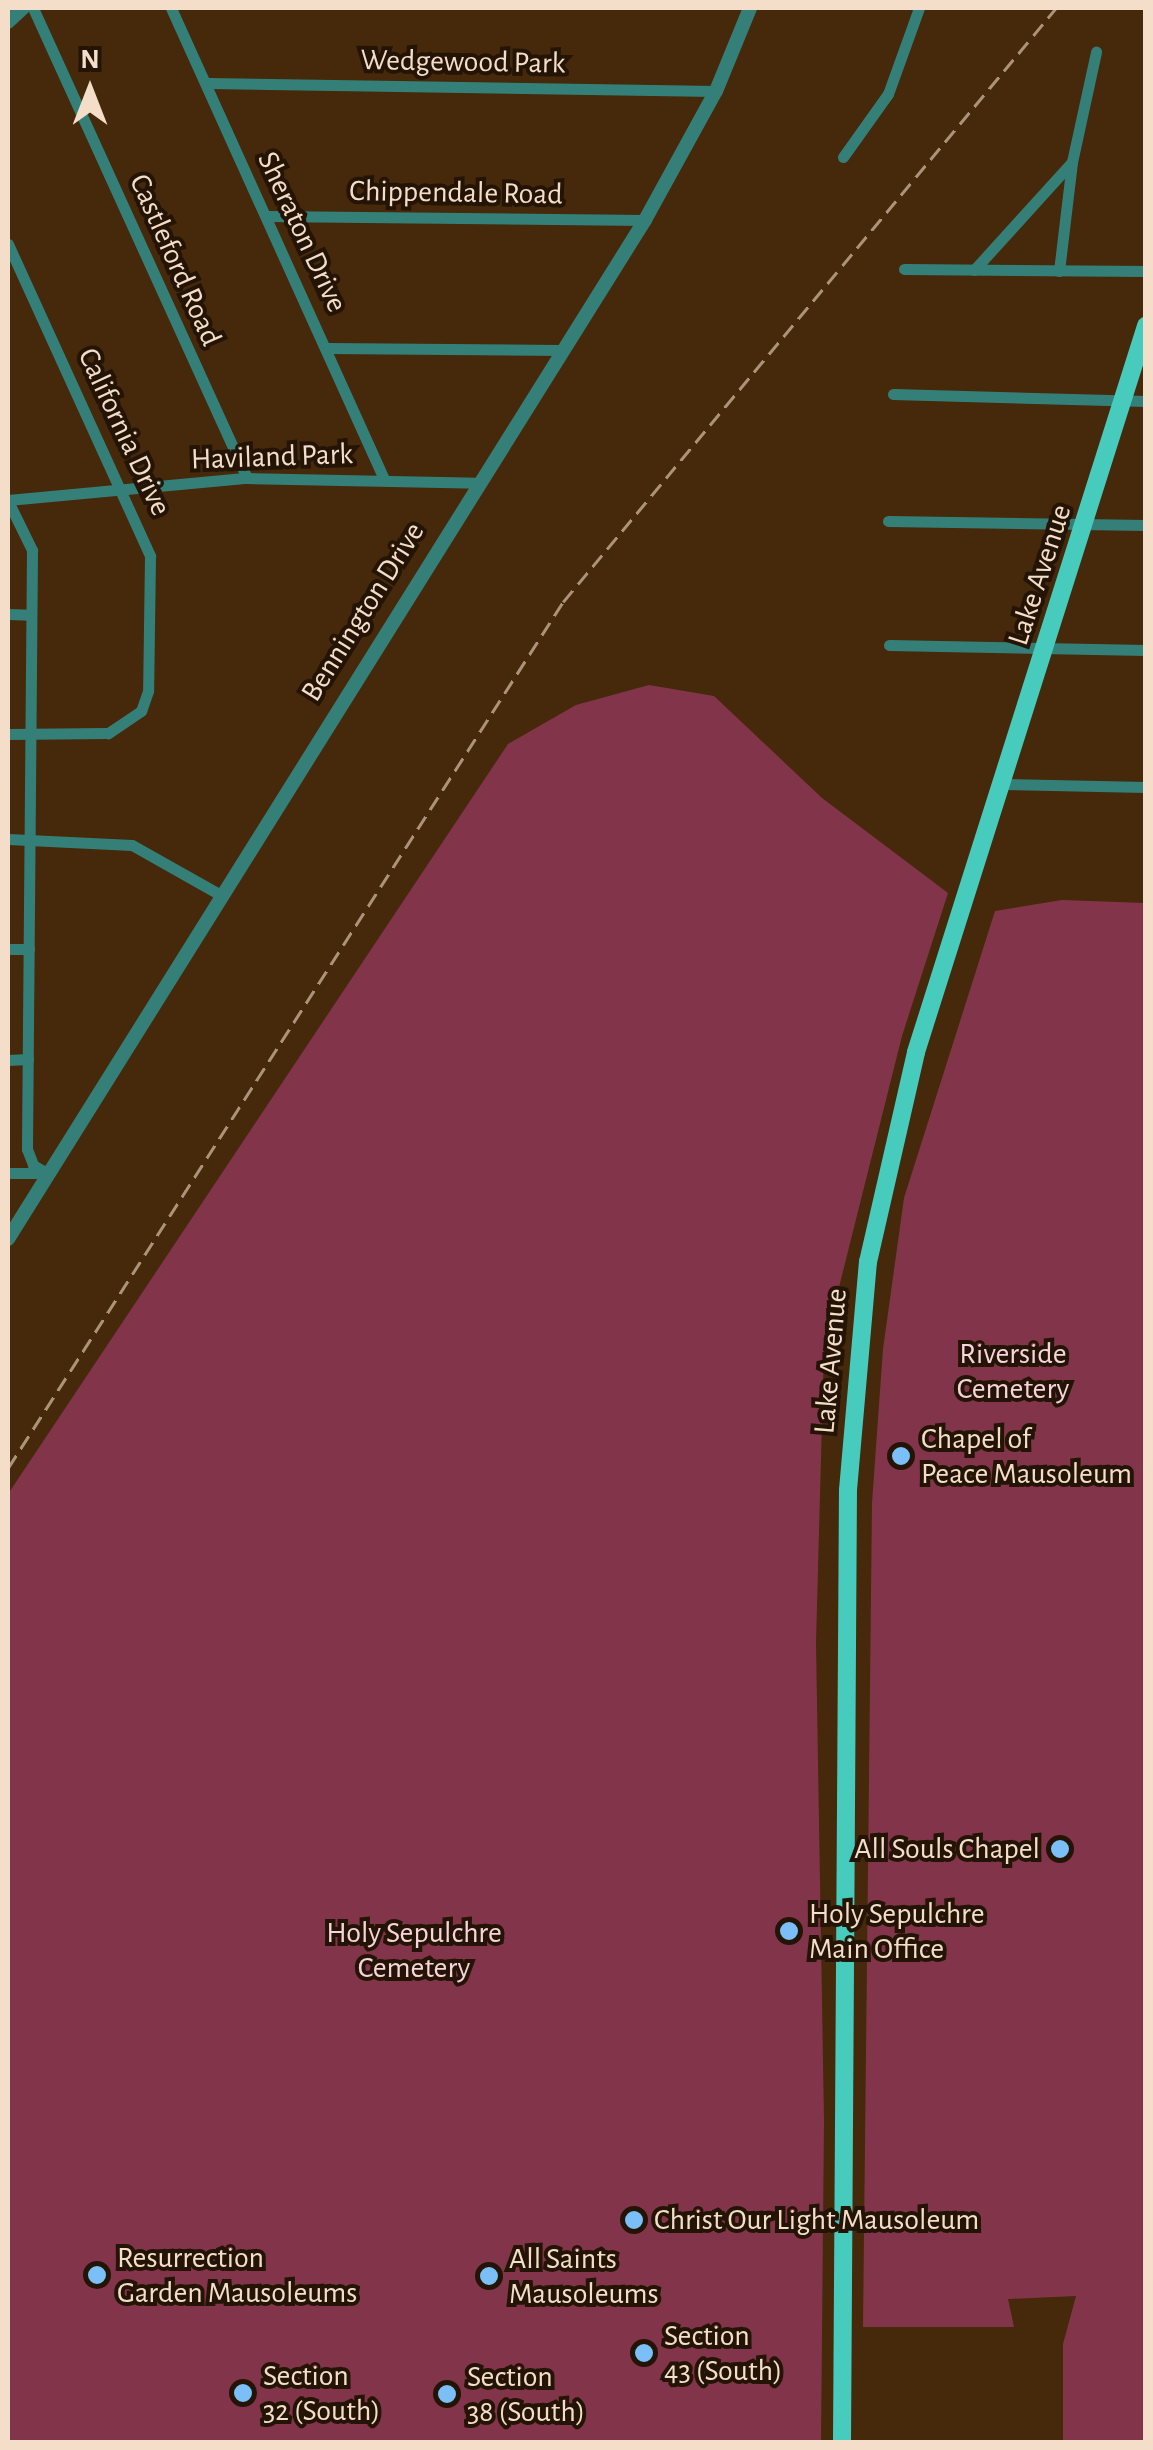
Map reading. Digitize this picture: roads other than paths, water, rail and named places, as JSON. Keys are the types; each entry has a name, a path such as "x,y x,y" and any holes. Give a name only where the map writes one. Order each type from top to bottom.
{"main road":[{"name":"Lake Avenue","path":"842,2442 848,1490 868,1262 906,1088 1146,326"}],"street":[{"path":"8,22 23,8"},
{"name":"Castleford Road","path":"33,8 247,478"},
{"name":"Sheraton Drive","path":"171,8 209,83 384,480"},
{"name":"Bennington Drive","path":"8,1238 219,894 645,220 716,91 750,8"},
{"path":"843,157 888,94 919,8"},
{"path":"1059,271 1072,162 1096,52"},
{"name":"Wedgewood Park","path":"209,83 716,91"},
{"path":"974,270 1072,162"},
{"name":"Chippendale Road","path":"266,216 645,220"},
{"name":"California Drive","path":"8,244 150,546 146,702 127,726 108,733 8,734"},
{"path":"904,269 1146,271"},
{"path":"327,348 561,350"},
{"path":"893,394 1146,400"},
{"name":"Haviland Park","path":"8,501 247,478 478,482"},
{"path":"8,501 32,550 28,1156 47,1173"},
{"path":"888,521 1146,525"},
{"path":"8,614 31,614"},
{"path":"889,645 1146,650"},
{"path":"1003,784 1146,787"},
{"path":"8,839 132,845 219,894"},
{"path":"8,949 29,949"},
{"path":"8,1060 28,1059"},
{"path":"8,1173 47,1173"}],"railway":[{"path":"8,1468 563,602 1056,8"}],"place":[{"name":"Chapel of Peace Mausoleum","path":"901,1456"},
{"name":"All Souls Chapel","path":"1060,1849"},
{"name":"Holy Sepulchre Main Office","path":"789,1931"},
{"name":"Christ Our Light Mausoleum","path":"634,2220"},
{"name":"Resurrection Garden Mausoleums","path":"97,2275"},
{"name":"All Saints Mausoleums","path":"489,2276"},
{"name":"Section 43 (South)","path":"644,2353"},
{"name":"Section 32 (South)","path":"243,2393"},
{"name":"Section 38 (South)","path":"447,2394"}],"park label":[{"name":"Riverside Cemetery","path":"1013,1371"},
{"name":"Holy Sepulchre Cemetery","path":"414,1950"}]}
